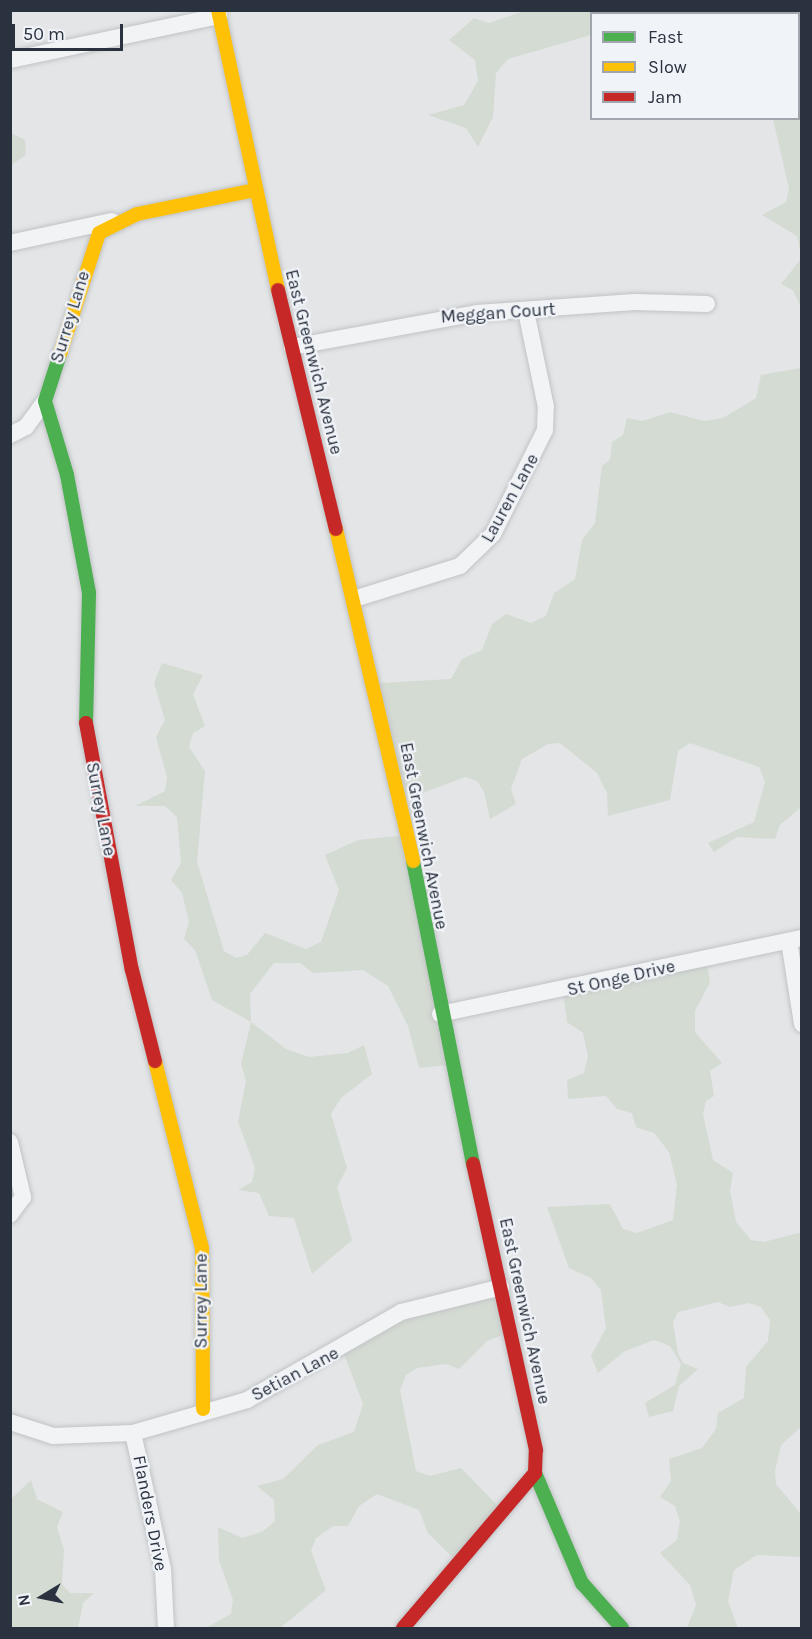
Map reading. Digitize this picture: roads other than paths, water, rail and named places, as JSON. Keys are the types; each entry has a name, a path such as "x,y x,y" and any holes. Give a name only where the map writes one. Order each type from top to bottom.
{"street":[{"path":"10,60 219,13"},
{"name":"East Greenwich Avenue","path":"219,13 255,189 406,820 440,1014 532,1427 535,1473 582,1583 622,1629"},
{"path":"10,243 255,189"},
{"name":"Surrey Lane","path":"114,221 91,247 45,401 67,475 89,593 82,683 94,776 132,970 202,1248 203,1409"},
{"name":"Meggan Court","path":"292,347 433,318 635,302 707,304"},
{"name":"Lauren Lane","path":"354,599 460,566 493,534 545,430 546,407 526,311"},
{"path":"10,435 26,426 45,401"},
{"path":"795,940 801,1024"},
{"name":"St Onge Drive","path":"440,1014 795,940"},
{"path":"10,1142 23,1197 10,1215"},
{"name":"Setian Lane","path":"10,1422 53,1436 133,1433 203,1409 247,1400 285,1382 401,1312 501,1287"},
{"name":"Flanders Drive","path":"133,1433 163,1569 166,1629"},
{"path":"404,1629 535,1473"}]}
